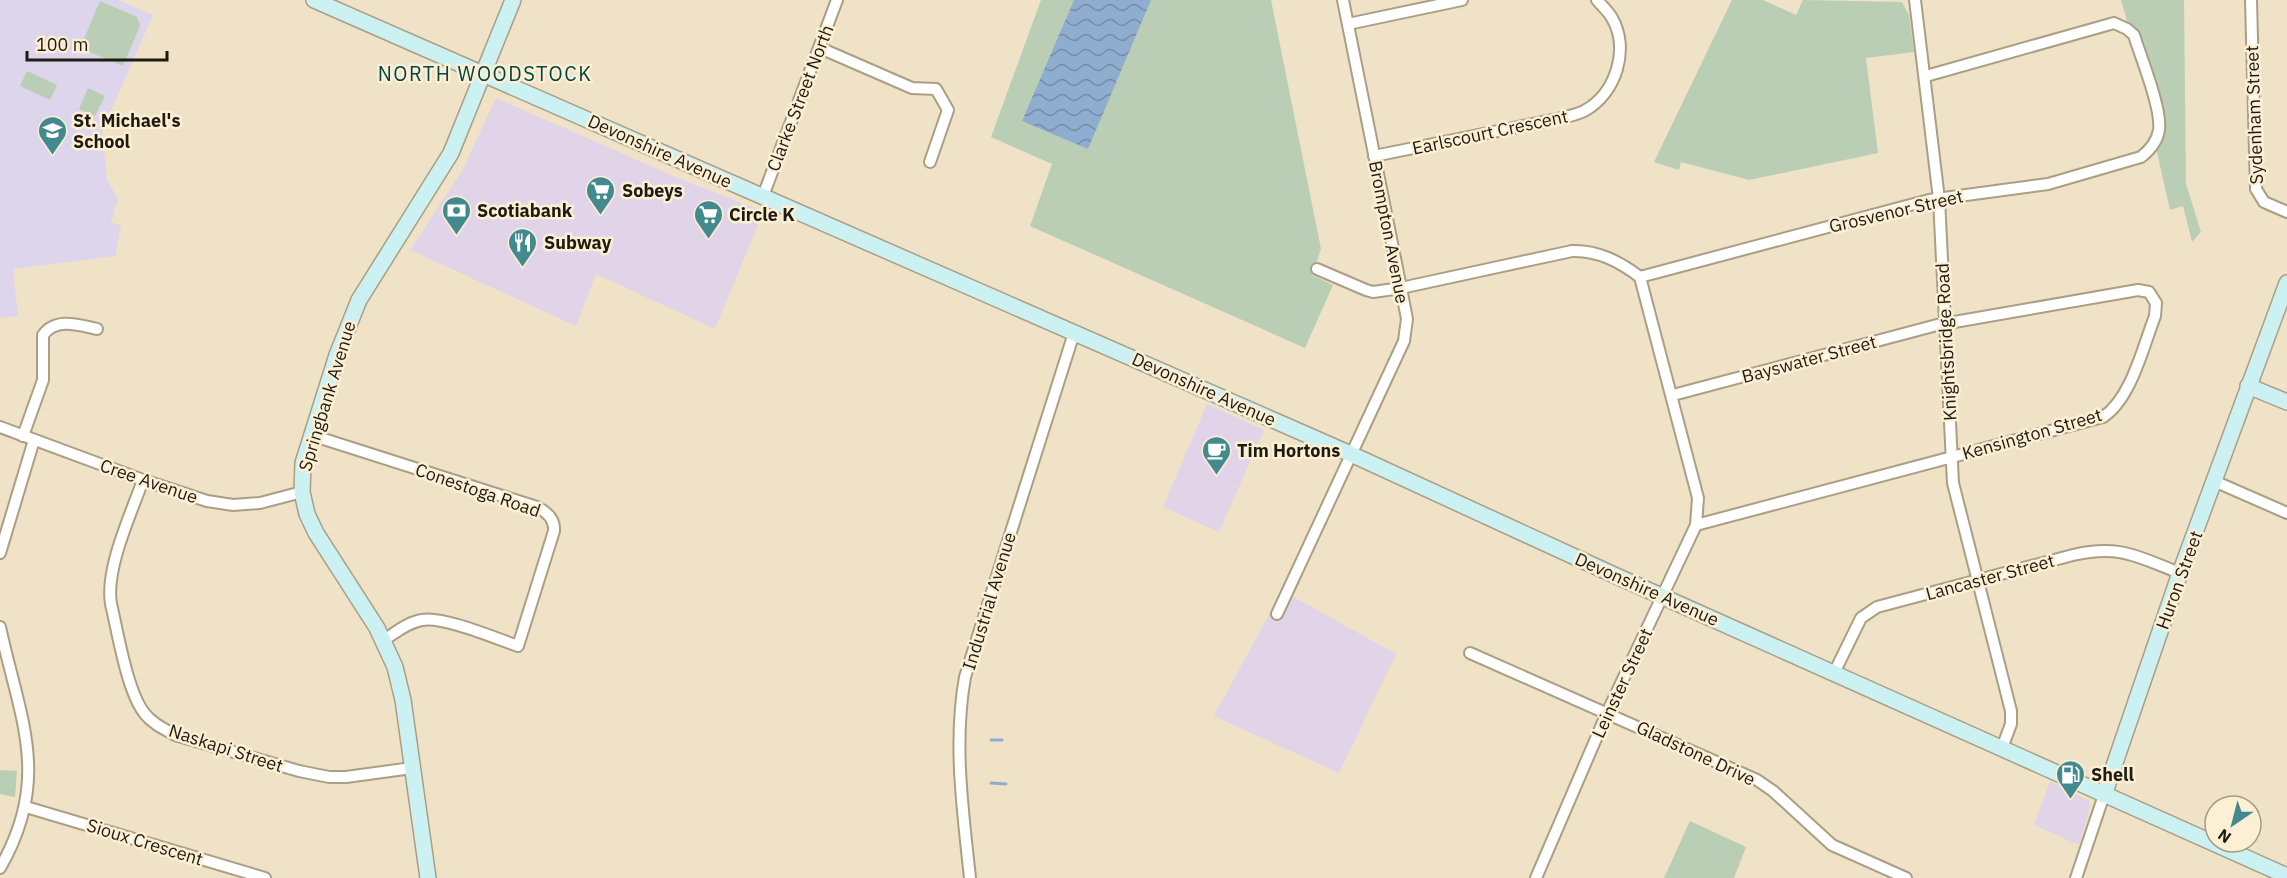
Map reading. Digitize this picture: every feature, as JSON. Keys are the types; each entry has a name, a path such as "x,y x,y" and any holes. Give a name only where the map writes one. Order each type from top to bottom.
{"main road":[{"name":"Devonshire Avenue","path":"314,0 1353,455 1834,674 2287,876"},
{"name":"Springbank Avenue","path":"428,878 400,684 384,640 319,538 307,514 302,492 303,463 343,337 359,300 446,163 485,74 513,0"},
{"name":"Huron Street","path":"2104,795 2180,573 2287,284"},
{"path":"2248,386 2287,402"}],"street":[{"name":"Clarke Street North","path":"764,196 837,0"},
{"name":"Brompton Avenue","path":"1277,614 1353,455 1404,341 1407,319 1343,0"},
{"path":"1348,24 1462,0"},
{"name":"Earlscourt Crescent","path":"1374,156 1557,119 1582,112 1594,104 1611,84 1620,57 1620,42 1613,19 1597,0"},
{"name":"Knightsbridge Road","path":"1915,0 1926,76 1939,199 1951,458 1956,501 2011,711 2011,724 2002,748"},
{"name":"Sydenham Street","path":"2251,0 2256,189 2264,202 2287,212"},
{"name":"Grosvenor Street","path":"1641,277 1939,199 2048,184 2141,157 2153,144 2159,124 2158,112 2134,35 2114,23 1926,76"},
{"path":"820,48 912,88 936,89 948,110 930,162"},
{"path":"1317,269 1373,292 1576,251 1597,254 1628,268 1641,277"},
{"name":"Leinster Street","path":"1536,878 1607,713 1662,596 1669,587 1696,525 1698,498 1641,277"},
{"name":"Kensington Street","path":"1696,525 2086,423 2108,414 2124,396 2156,309 2149,292 2138,290 1946,323"},
{"path":"0,554 43,380 42,341 46,331 53,325 72,323 97,329"},
{"name":"Bayswater Street","path":"1673,395 1946,323"},
{"name":"Industrial Avenue","path":"970,878 959,754 965,677 1074,333"},
{"name":"Cree Avenue","path":"0,427 207,501 233,505 274,500 302,492"},
{"name":"Conestoga Road","path":"311,435 537,507 549,515 554,525 518,646 444,622 426,620 411,624 384,640"},
{"name":"Naskapi Street","path":"143,480 113,569 110,590 111,604 133,691 146,715 156,724 176,735 316,775 346,777 412,768"},
{"path":"2214,481 2287,513"},
{"name":"Lancaster Street","path":"1834,674 1855,627 1868,612 1877,607 2101,549 2123,552 2180,573"},
{"path":"0,627 29,747 30,773 26,807 14,842 0,868"},
{"name":"Gladstone Drive","path":"1470,653 1757,780 1773,791 1832,845 1906,878"},
{"name":"Huron Street","path":"2076,878 2104,795"},
{"name":"Sioux Crescent","path":"26,807 265,878"}],"shaded area":[{"name":"St. Michael's School","path":"0,0 118,0 153,15 102,131 107,180 118,199 111,222 121,226 115,256 13,269 18,316 0,318"},
{"path":"496,98 678,178 764,210 715,329 596,274 576,326 410,250 462,171"},
{"path":"1207,404 1264,430 1219,532 1163,507"},
{"path":"1292,596 1396,654 1339,773 1214,716 1277,600"},
{"path":"2050,781 2089,801 2090,807 2079,845 2034,825"}],"green space":[{"path":"1041,0 1271,0 1321,249 1312,275 1333,285 1305,348 1030,226 1052,164 991,137"},
{"path":"1732,0 1763,0 1796,15 1803,0 1902,2 1909,15 1914,52 1866,58 1878,153 1749,180 1681,162 1679,170 1654,162"},
{"path":"2121,0 2184,0 2186,184 2201,232 2192,242 2183,206 2170,210 2157,152 2165,135 2164,111 2143,40 2137,29 2127,21"},
{"path":"100,1 137,17 140,26 123,66 80,48"},
{"path":"27,71 57,85 50,100 20,86"},
{"path":"88,88 105,96 95,116 79,109"},
{"path":"0,770 17,771 15,797 0,794"},
{"path":"1690,821 1746,847 1734,878 1664,878"}],"water":[{"path":"1074,0 1151,0 1088,149 1022,121"}],"waterway":[{"path":"991,740 1002,740"},
{"path":"991,783 1006,784"}],"place":[{"name":"St. Michael's School","path":"52,156"},
{"name":"Sobeys","path":"601,216"},
{"name":"Scotiabank","path":"456,236"},
{"name":"Circle K","path":"708,240"},
{"name":"Subway","path":"523,268"},
{"name":"Tim Hortons","path":"1216,476"},
{"name":"Shell","path":"2070,800"}],"district":[{"name":"NORTH WOODSTOCK","path":"485,73"}]}
